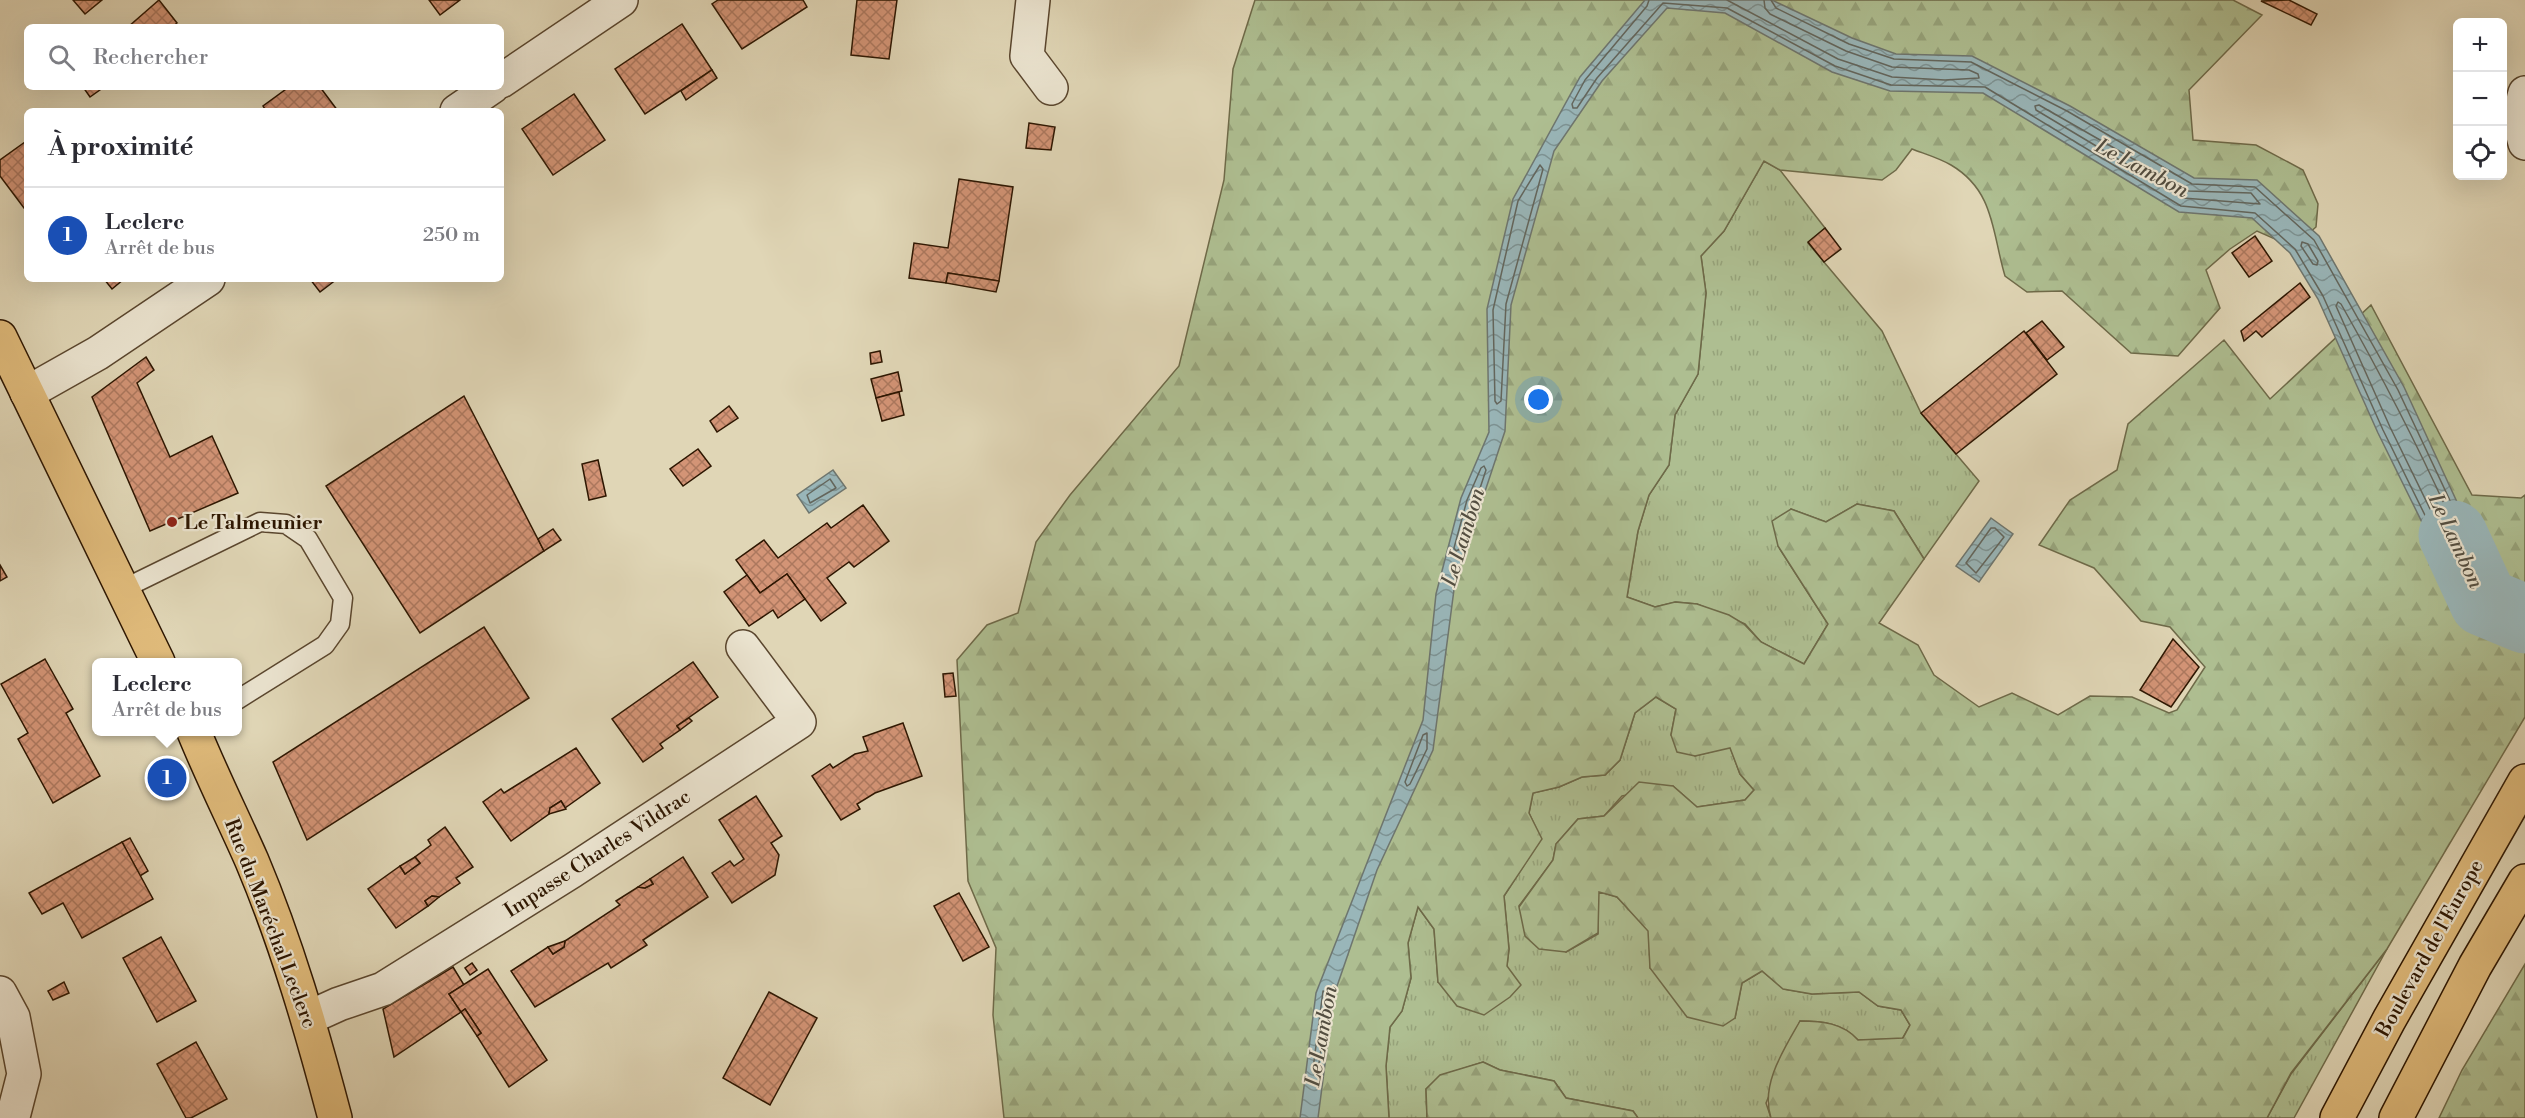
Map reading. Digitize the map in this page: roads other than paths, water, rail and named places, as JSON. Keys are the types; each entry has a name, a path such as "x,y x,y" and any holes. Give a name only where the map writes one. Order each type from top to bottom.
{"main road":[{"path":"2,347 27,393 155,658"},
{"name":"Rue du Maréchal Leclerc","path":"196,736 252,862 309,1018 334,1118"},
{"name":"Boulevard de l'Europe","path":"2337,1118 2389,1020 2525,781"},
{"path":"2396,1118 2475,966 2525,881"}],"street":[{"path":"504,79 621,0"},
{"path":"1033,0 1027,56 1051,88"},
{"path":"461,108 488,90"},
{"path":"2525,93 2522,114 2525,143"},
{"path":"27,393 98,353 204,282"},
{"name":"Impasse Charles Vildrac","path":"309,1018 339,1004 383,989 572,871 799,722 743,647"},
{"path":"0,993 13,1017 24,1074 14,1113 10,1118"}],"lane":[{"path":"121,590 260,522 286,524 308,539 342,598 340,624 325,645 242,697"}],"water":[{"path":"1645,0 1772,0 1852,38 1896,54 1972,56 2070,106 2194,178 2257,180 2319,236 2404,387 2475,541 2503,609 2487,631 2444,567 2378,433 2318,299 2290,253 2252,218 2179,212 1983,93 1890,91 1832,72 1725,13 1667,8 1602,81 1554,151 1511,305 1505,431 1455,582 1433,750 1377,870 1334,995 1318,1118 1300,1118 1316,993 1423,720 1436,594 1461,498 1489,432 1487,309 1513,199 1580,77"},
{"path":"833,470 846,488 809,513 797,495"},
{"path":"1991,518 2013,534 1979,582 1956,566"}],"waterway":[{"name":"Le Lambon","path":"2453,535 2484,602 2525,619"}],"place":[{"name":"Le Talmeunier","path":"172,522"},
{"name":"Leclerc","path":"167,778"}]}
